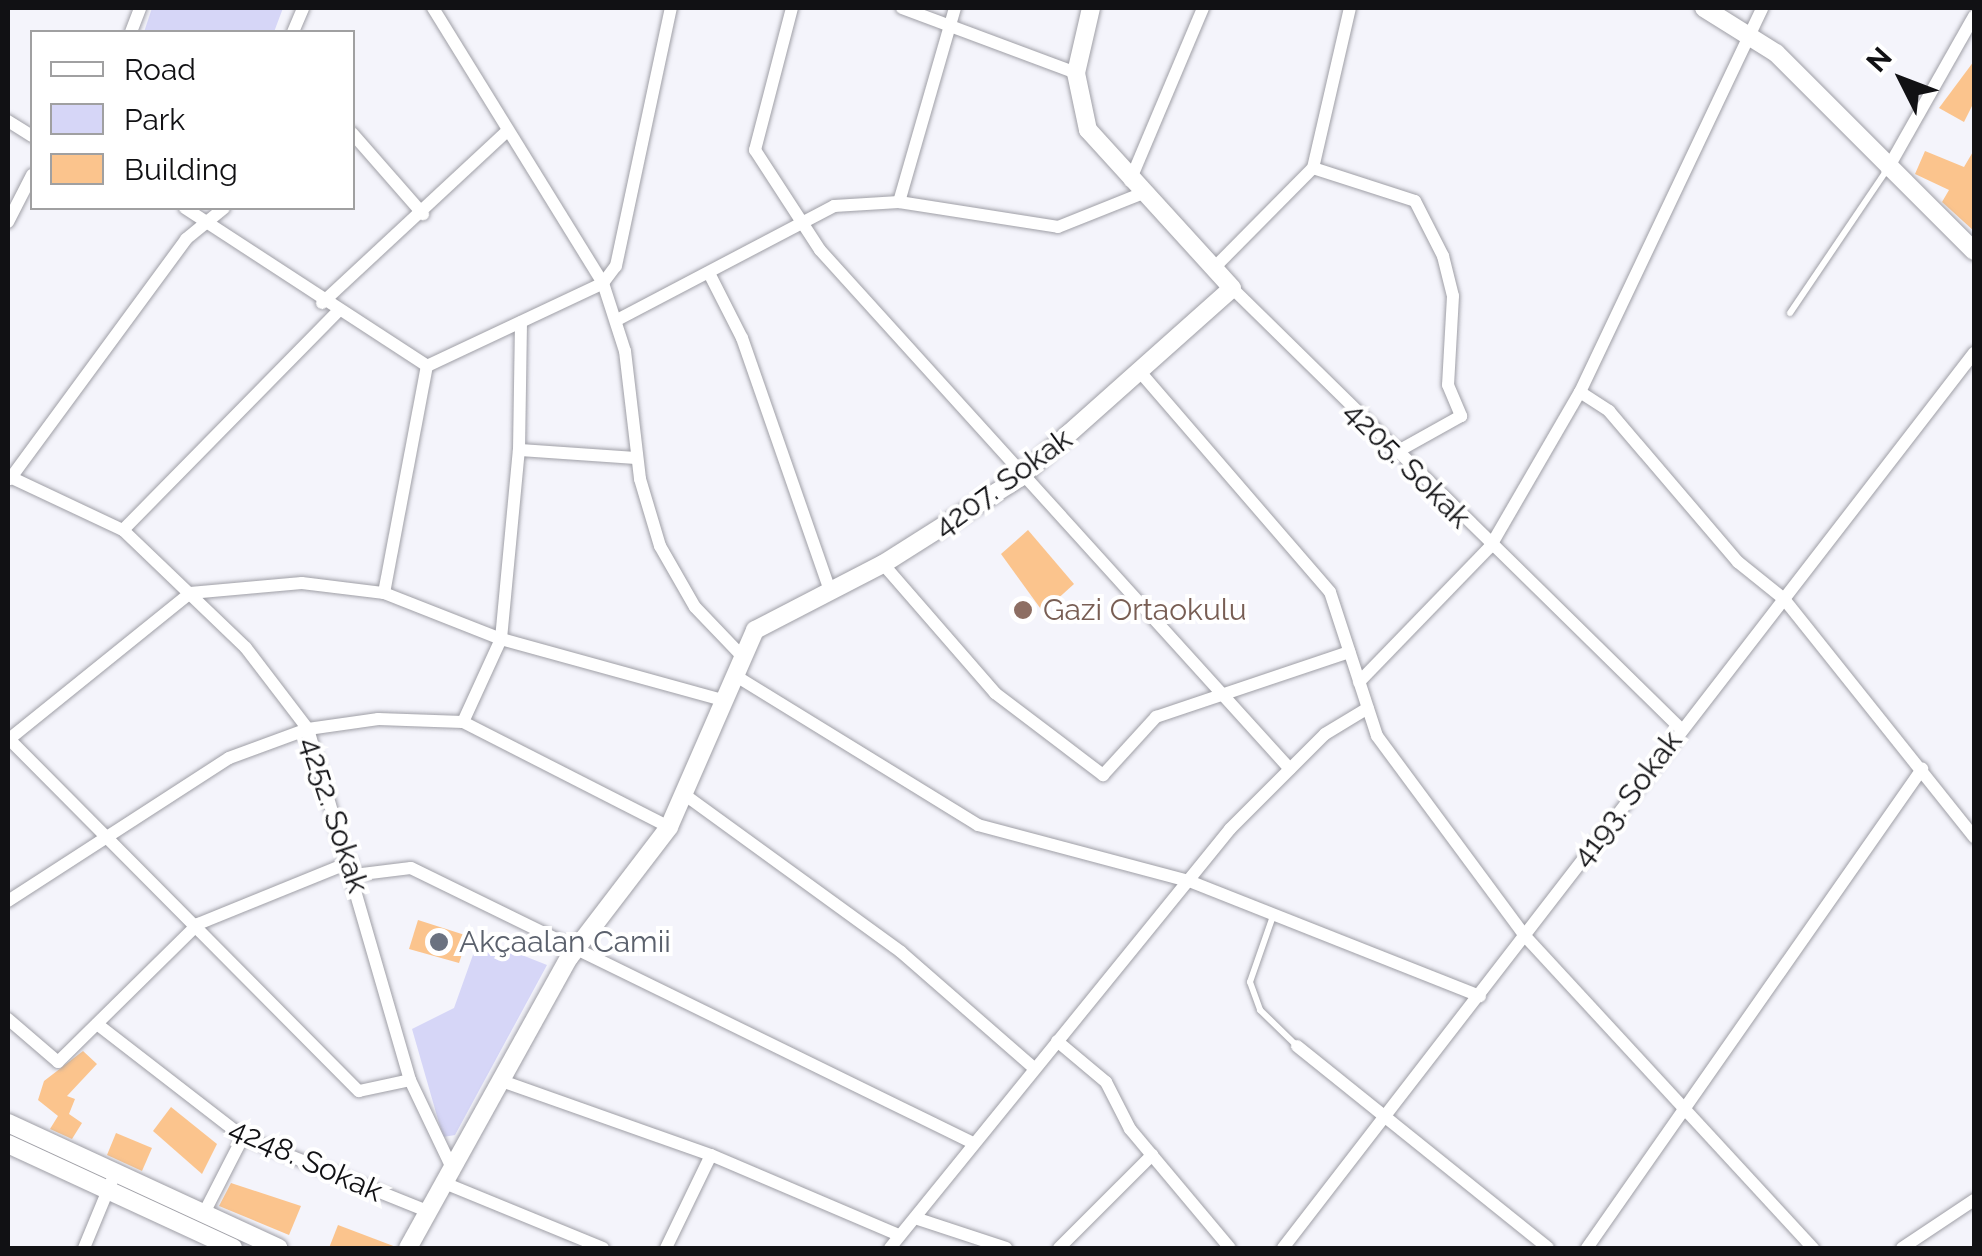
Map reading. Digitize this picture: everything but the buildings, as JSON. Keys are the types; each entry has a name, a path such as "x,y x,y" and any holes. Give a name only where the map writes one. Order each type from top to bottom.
{"street":[{"path":"408,1248 574,952 668,826 686,795 746,648 676,578 646,509 617,320 603,283 506,132 433,8"},
{"path":"428,366 603,283 616,266 671,8"},
{"path":"792,8 754,150 805,221 820,250 1019,478 1290,769"},
{"path":"902,8 1076,72 1090,8"},
{"path":"899,202 955,8"},
{"path":"617,320 834,206 899,202 1058,227 1136,187 1203,8"},
{"path":"1213,269 1314,168 1350,8"},
{"path":"1704,8 1745,31 1797,73 1887,170 1974,251"},
{"path":"1359,682 1490,547 1580,392 1745,31 1762,8"},
{"path":"1887,170 1974,16"},
{"name":"4205. Sokak","path":"1076,72 1088,130 1136,187 1393,454 1680,728"},
{"path":"8,121 30,135"},
{"path":"322,303 423,214 506,132"},
{"path":"355,136 423,214"},
{"path":"1314,168 1415,201 1443,256 1453,296 1448,385 1461,416 1393,454"},
{"path":"8,222 30,179"},
{"path":"188,210 322,303 428,366"},
{"path":"9,478 206,222 221,210"},
{"path":"709,272 742,338 830,590"},
{"name":"4207. Sokak","path":"746,648 766,620 883,564 1019,478 1141,374 1232,288"},
{"path":"123,530 336,312"},
{"path":"464,722 501,639 520,450 521,322"},
{"name":"4193. Sokak","path":"1283,1248 1480,996 1680,728 1974,353"},
{"path":"384,593 428,366"},
{"path":"1141,374 1330,592 1377,736 1525,936 1813,1248"},
{"path":"1580,392 1609,411 1738,562 1784,600 1974,837"},
{"path":"520,450 638,458"},
{"name":"4252. Sokak","path":"9,478 123,530 190,592 308,729 353,868 410,1080 447,1174"},
{"path":"883,564 995,693 1103,775 1156,717 1350,652"},
{"path":"410,1080 359,1091 108,830 8,739 190,592 302,583 384,593 501,639 726,702"},
{"path":"736,676 978,825 1189,881 1480,996"},
{"path":"890,1248 1189,881 1325,734 1368,708"},
{"path":"8,900 108,830 229,758 308,729 378,718 464,722 668,826"},
{"path":"1588,1248 1682,1104 1922,769"},
{"path":"686,795 901,952 1034,1068"},
{"path":"8,1020 58,1062 198,924 353,868 411,868 574,952 973,1143"},
{"name":"4248. Sokak","path":"97,1024 243,1137 427,1211"},
{"path":"1057,1041 1106,1082 1152,1155 1230,1248"},
{"path":"1298,1046 1384,1120 1548,1248"},
{"path":"499,1080 711,1155 899,1235"},
{"path":"8,1123 279,1248"},
{"path":"203,1215 243,1137"},
{"path":"8,1144 106,1193 233,1248"},
{"path":"666,1248 711,1155"},
{"path":"1059,1248 1152,1155"},
{"path":"84,1248 115,1173"},
{"path":"447,1174 603,1248"},
{"path":"1902,1248 1974,1200"},
{"path":"915,1218 1006,1248"}],"lane":[{"path":"1790,313 1887,170"},
{"path":"1272,916 1250,982 1260,1010 1298,1046"}],"green space":[{"path":"152,8 283,8 275,30 145,30"},
{"path":"479,938 547,965 455,1135 443,1137 412,1029 454,1008"}],"place":[{"name":"Gazi Ortaokulu","path":"1023,610"},
{"name":"Akçaalan Camii","path":"439,942"}]}
